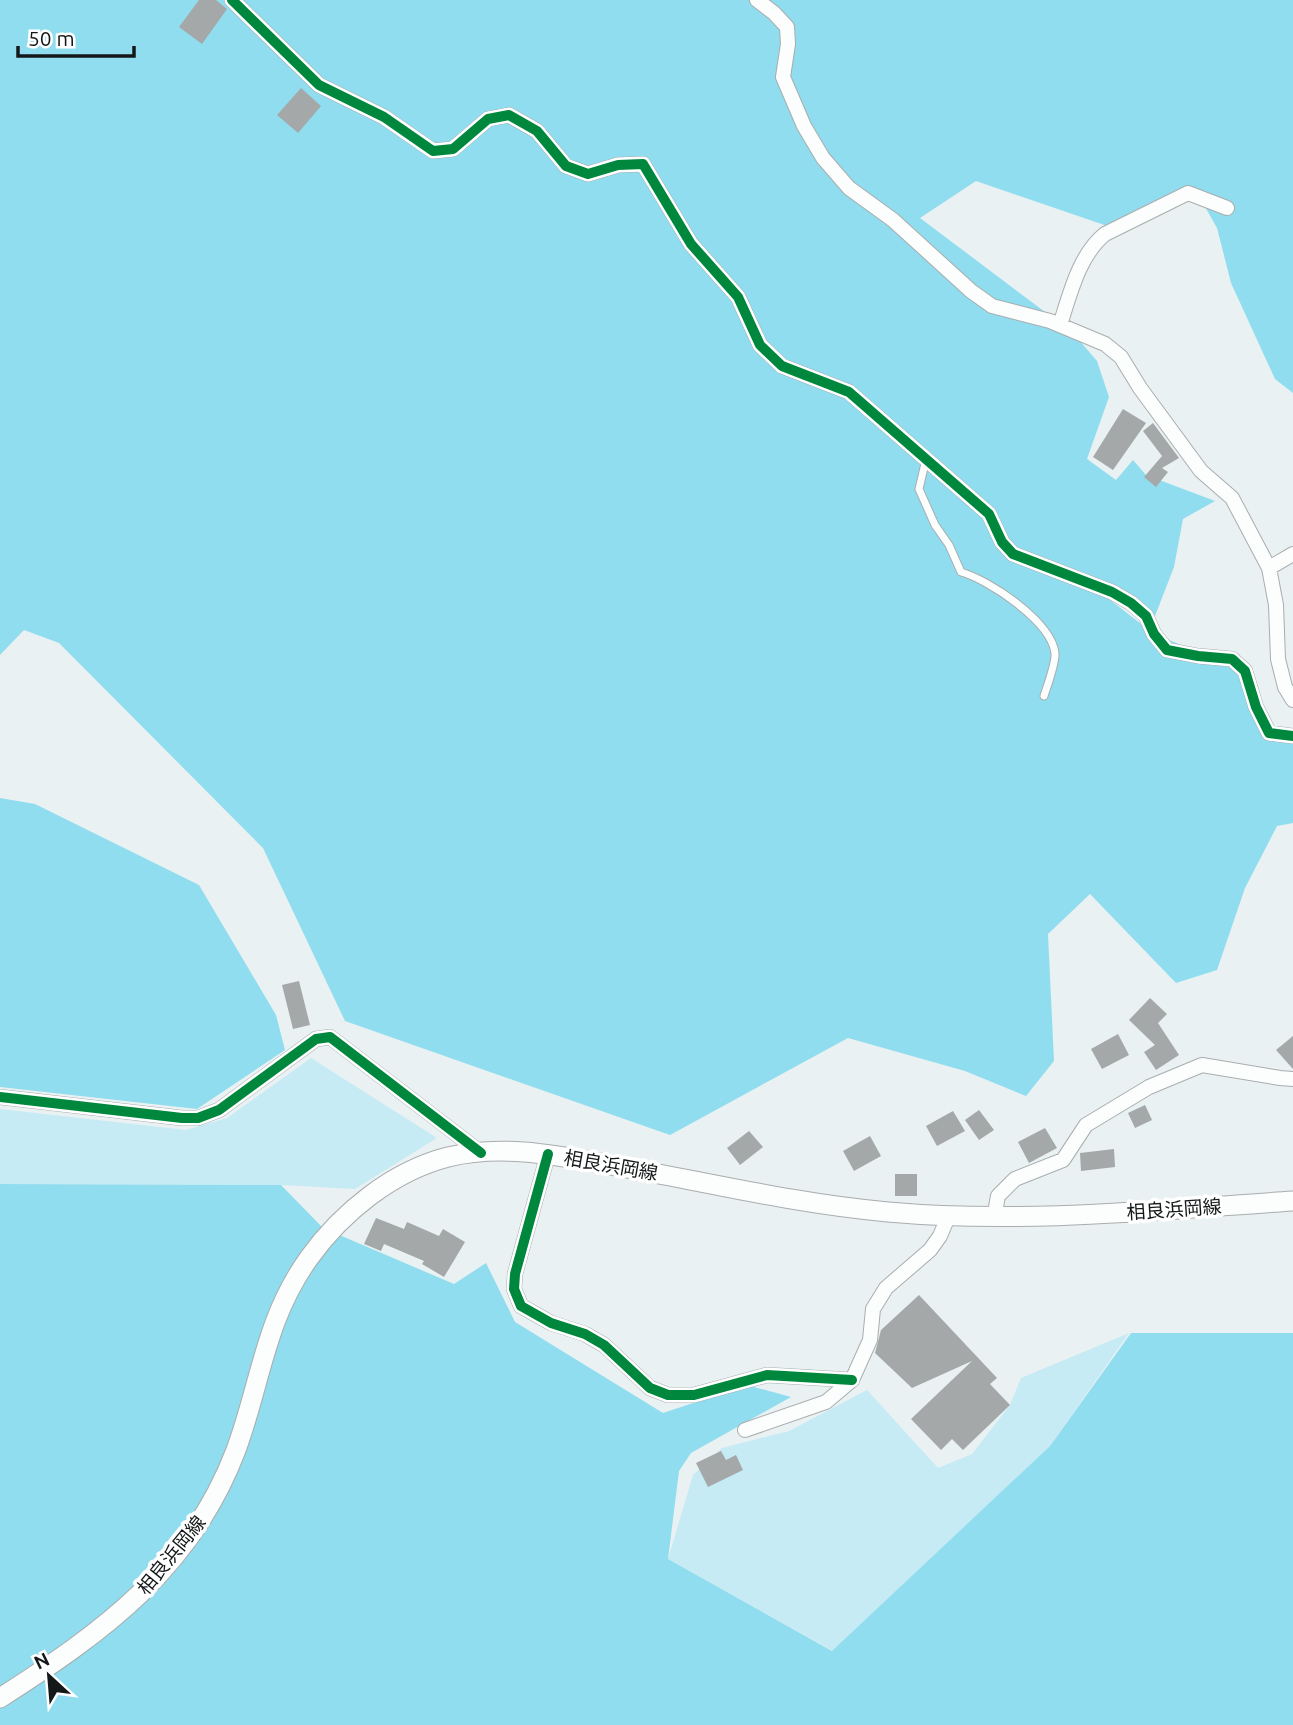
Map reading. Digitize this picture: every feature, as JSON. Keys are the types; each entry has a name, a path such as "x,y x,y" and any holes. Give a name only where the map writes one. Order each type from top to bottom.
{"main road":[{"name":"相良浜岡線","path":"0,1698 79,1645 122,1612 153,1582 190,1538 219,1491 237,1447 264,1351 287,1291 331,1230 358,1205 380,1189 424,1166 450,1157 481,1153 503,1151 548,1154 806,1203 948,1217 994,1218 1293,1201"}],"street":[{"path":"232,0 319,85 384,117 433,150 453,149 488,119 509,115 537,131 566,166 588,174 618,165 643,164 691,244 738,297 760,345 782,366 849,392 989,514 1002,542 1013,554 1112,592 1131,603 1146,616 1154,634 1167,650 1232,659 1245,671 1256,707 1269,733 1293,736"},
{"path":"757,0 787,27 788,44 783,77 810,137 823,158 849,188 892,220 971,291 992,306 1060,325 1105,344 1121,356 1140,388 1201,471 1232,498 1269,568 1276,605 1278,659 1285,687 1293,699"},
{"path":"1060,325 1073,285 1094,243 1105,234 1188,193 1227,208"},
{"path":"1269,568 1293,554"},
{"path":"0,1097 198,1118 219,1110 316,1038 330,1037 481,1153"},
{"path":"994,1218 998,1196 1015,1178 1063,1160 1086,1125 1149,1087 1202,1065 1293,1079"},
{"path":"548,1154 515,1274 514,1289 521,1306 551,1323 585,1334 604,1345 650,1388 668,1395 694,1395 767,1375 852,1380"},
{"path":"745,1430 826,1402 852,1380 870,1340 873,1309 886,1288 930,1250 940,1237 948,1217"}],"lane":[{"path":"926,459 919,489 961,572 1001,591 1046,632 1055,654 1044,696"}],"shaded area":[{"path":"0,0 1293,0 1293,393 1275,379 1231,283 1217,228 1195,189 1116,229 976,181 920,218 1073,333 1097,361 1109,397 1087,459 1116,480 1133,460 1146,475 1215,501 1183,519 1174,567 1155,616 1091,585 1154,634 1245,671 1269,733 1293,740 1293,823 1277,826 1245,888 1217,970 1176,983 1090,894 1048,934 1054,1061 1026,1096 965,1071 848,1038 670,1135 345,1021 263,848 59,643 24,630 0,655"},
{"path":"0,798 35,804 199,885 276,1015 285,1050 197,1109 0,1087"},
{"path":"311,1058 437,1138 355,1189 281,1185 0,1184 0,1109 186,1130 227,1118"},
{"path":"0,1184 281,1185 323,1228 454,1284 486,1263 515,1322 663,1413 747,1385 791,1397 691,1453 679,1471 668,1559 832,1651 1050,1446 1131,1333 1293,1333 1293,1725 0,1725 0,1696 110,1622 205,1503 115,1608 0,1690"},
{"path":"1129,1333 1050,1446 833,1651 668,1559 693,1475 722,1448 789,1431 867,1390 938,1468 972,1454 1010,1405 1021,1378"}],"building":[{"path":"199,0 216,0 227,9 202,44 179,27"},
{"path":"301,88 321,106 298,133 277,115"},
{"path":"1123,409 1146,423 1113,470 1093,457"},
{"path":"1153,423 1179,458 1162,468 1168,472 1156,487 1144,477 1162,456 1143,431"},
{"path":"299,981 310,1025 293,1029 282,985"},
{"path":"1150,998 1167,1014 1158,1023 1179,1055 1156,1070 1144,1052 1155,1045 1129,1020"},
{"path":"1118,1034 1129,1055 1102,1069 1091,1049"},
{"path":"1293,1036 1293,1069 1276,1050"},
{"path":"1145,1105 1152,1120 1135,1128 1128,1113"},
{"path":"979,1110 994,1130 979,1140 965,1120"},
{"path":"953,1111 965,1131 937,1146 926,1126"},
{"path":"1045,1128 1057,1148 1029,1163 1018,1142"},
{"path":"749,1131 763,1147 740,1165 727,1148"},
{"path":"870,1136 881,1156 854,1171 843,1151"},
{"path":"1114,1149 1115,1167 1081,1171 1080,1153"},
{"path":"895,1174 917,1174 917,1196 895,1196"},
{"path":"376,1218 404,1229 407,1222 439,1236 443,1229 465,1242 444,1277 422,1264 424,1261 384,1244 381,1251 364,1244"},
{"path":"919,1295 997,1378 990,1384 1010,1405 963,1450 952,1439 941,1450 911,1419 972,1361 912,1388 875,1353 881,1330"},
{"path":"721,1451 726,1460 736,1455 743,1470 708,1487 696,1463"}],"cycle path":[{"path":"232,0 319,85 384,117 433,151 453,149 488,119 509,115 537,131 566,166 588,174 618,165 643,164 691,244 738,297 760,345 782,366 849,392 989,514 1002,542 1013,554 1112,592 1131,603 1146,616 1154,634 1167,650 1232,659 1245,671 1256,707 1269,733 1293,736"},
{"path":"0,1097 198,1118 219,1110 316,1039 330,1037 481,1153"},
{"path":"548,1154 515,1274 514,1289 521,1306 551,1323 585,1334 604,1345 650,1388 668,1395 694,1395 767,1375 852,1380"}]}
